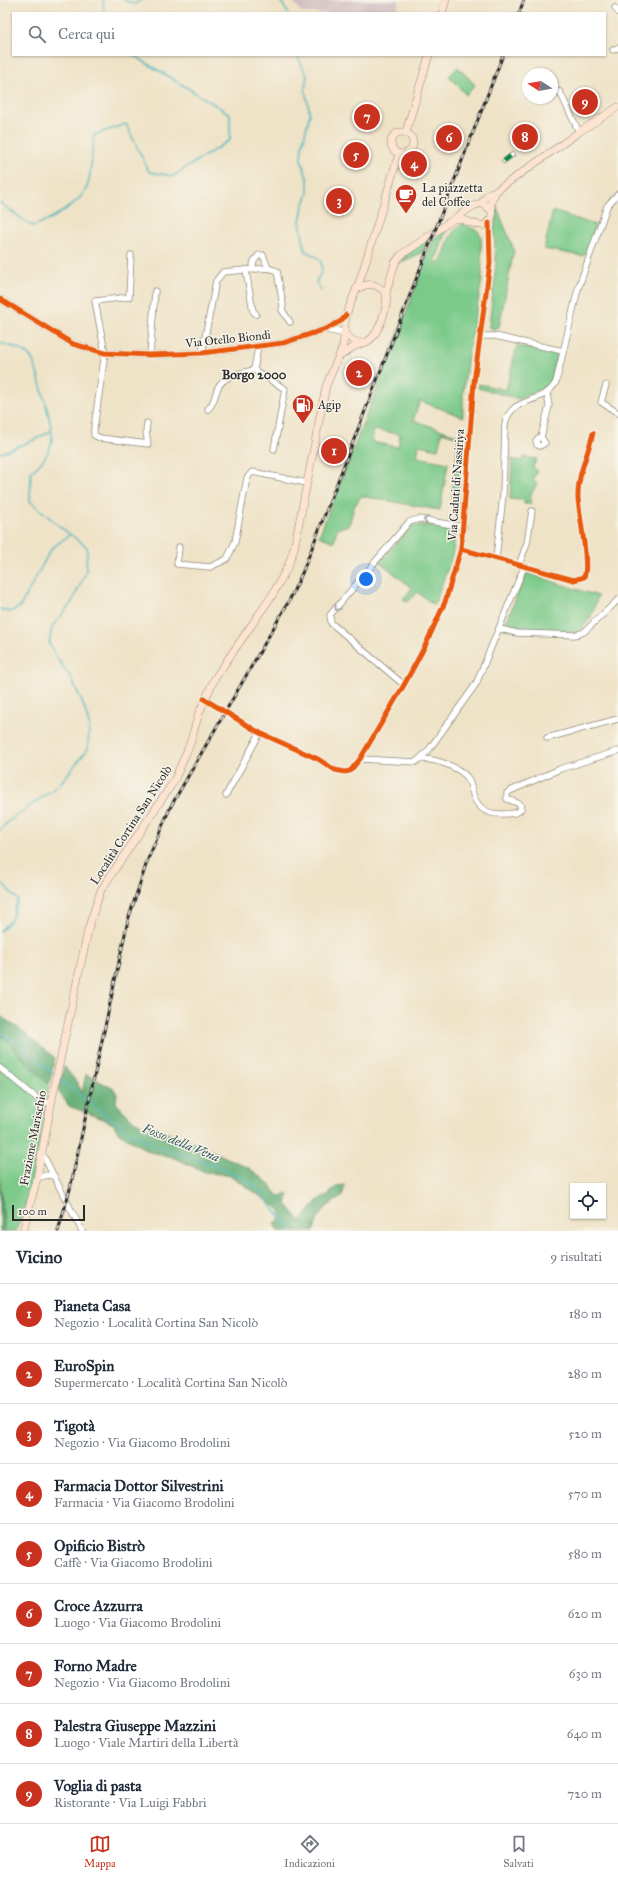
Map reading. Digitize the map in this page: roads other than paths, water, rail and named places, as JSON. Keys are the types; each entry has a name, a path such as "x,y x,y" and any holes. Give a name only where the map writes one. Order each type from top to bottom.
{"main road":[{"path":"442,12 446,0"},
{"path":"406,132 429,56"},
{"path":"357,289 385,281 392,272 401,255 471,207 482,203 484,198 492,191 496,191 579,132 618,107"},
{"path":"406,132 412,136 413,147 405,154 399,154 391,146 391,139 396,133 406,132"},
{"path":"365,342 355,341 344,333 346,315 357,289 399,154"},
{"path":"455,218 467,220 473,224 482,226 489,223 492,216 491,202 496,191"},
{"path":"482,203 491,210"},
{"path":"471,207 469,216 473,224"},
{"path":"363,268 364,275 386,293"},
{"path":"339,357 353,347 376,336 387,306 386,293 392,272"},
{"name":"Località Cortina San Nicolò","path":"57,1075 93,909 108,878 174,781 182,764 204,699 223,664 273,594 288,566 294,549 326,386 345,340 344,333"},
{"name":"Frazione Marischio","path":"23,1231 37,1178 57,1075"}],"street":[{"path":"558,92 560,92 579,132"},
{"path":"504,161 512,155"},
{"path":"496,559 503,495 505,424 507,416 516,405 547,394 556,382 578,289 605,211 613,197 618,194"},
{"name":"Via Caduti di Nassiriya","path":"204,699 260,733 318,759 340,772 345,772 354,768 360,759 404,685 445,602 461,549 464,528 470,424 490,263 489,223"},
{"name":"Via Caduti di Nassiriya","path":"482,226 489,238"},
{"path":"131,254 129,296 95,301 105,353 94,435 100,438 148,444 146,432 147,422"},
{"path":"256,314 254,310 249,271 259,255 262,255 266,259 268,268"},
{"path":"202,353 216,281 223,272 229,270 249,271 268,268 277,271 283,305 282,310 290,322"},
{"path":"150,355 155,291"},
{"name":"Via Otello Biondi","path":"0,299 73,344 105,353 150,355 202,353 258,347 283,343 326,329 341,321 346,315"},
{"path":"326,329 344,333"},
{"path":"481,336 496,336 563,351"},
{"path":"254,370 258,347"},
{"path":"208,410 212,406 218,386 224,379 254,370 285,389 274,449"},
{"path":"606,385 601,402 618,414"},
{"path":"542,437 550,400 547,394"},
{"path":"461,549 574,580 584,577 586,573 579,511 578,486 593,433"},
{"path":"179,547 177,564 210,567 227,559 235,542 247,478 252,472 307,483"},
{"path":"360,759 416,762 421,759 476,684 500,629 522,566 532,511"},
{"path":"404,685 331,623 330,615 409,522 419,519 464,528"},
{"path":"500,629 517,633 575,635 584,632 618,600"},
{"path":"547,738 618,719"},
{"path":"226,796 260,733"},
{"path":"421,759 435,760 467,777 473,796 479,807 484,811 497,814 515,814 519,812 521,807 518,803 507,799 507,793 510,791 560,769 618,751"},
{"path":"0,1068 38,1099 51,1104"},
{"path":"42,1153 83,1229"},
{"path":"40,1164 49,1169 56,1178"},
{"path":"37,1178 47,1175 56,1178"}],"waterway":[{"path":"103,0 104,12"},
{"path":"124,0 135,4 141,0"},
{"path":"280,0 287,12"},
{"path":"0,203 32,226 63,211 78,200 87,187 90,177 94,135 126,124 149,172 173,176 230,140 230,114 135,56"},
{"path":"297,56 307,76 305,89 310,114 302,146 301,159 308,181 308,194 303,206 300,221 305,251 321,261 322,272 316,281 321,291"},
{"path":"0,343 22,350 32,359 41,386 52,433 51,444 47,453 42,462 31,472 30,501 87,547 86,572 72,602 52,627 49,643 56,657 70,676 83,704 89,724 88,749 59,785 9,821 0,830"},
{"path":"0,453 32,441 51,431"},
{"path":"0,609 10,612 20,607 51,549 69,535"},
{"path":"0,881 18,900 11,920 0,931"},
{"name":"Fosso della Vena","path":"0,1032 13,1040 55,1075"},
{"name":"Fosso della Vena","path":"59,1079 126,1130 152,1144 242,1177 255,1186 292,1231"}],"railway":[{"path":"519,12 524,0"},
{"path":"58,1231 70,1189 128,920 148,859 171,806 289,601 303,571 503,56"}],"place":[{"name":"Voglia di pasta","path":"585,102"},
{"name":"Forno Madre","path":"367,117"},
{"name":"Palestra Giuseppe Mazzini","path":"525,137"},
{"name":"Croce Azzurra","path":"449,138"},
{"name":"Opificio Bistrò","path":"356,155"},
{"name":"Farmacia Dottor Silvestrini","path":"414,164"},
{"name":"Tigotà","path":"339,201"},
{"name":"La piazzetta del Coffee","path":"406,214"},
{"name":"EuroSpin","path":"359,373"},
{"name":"Agip","path":"303,424"},
{"name":"Pianeta Casa","path":"334,451"}],"district":[{"name":"Borgo 2000","path":"254,375"}]}
